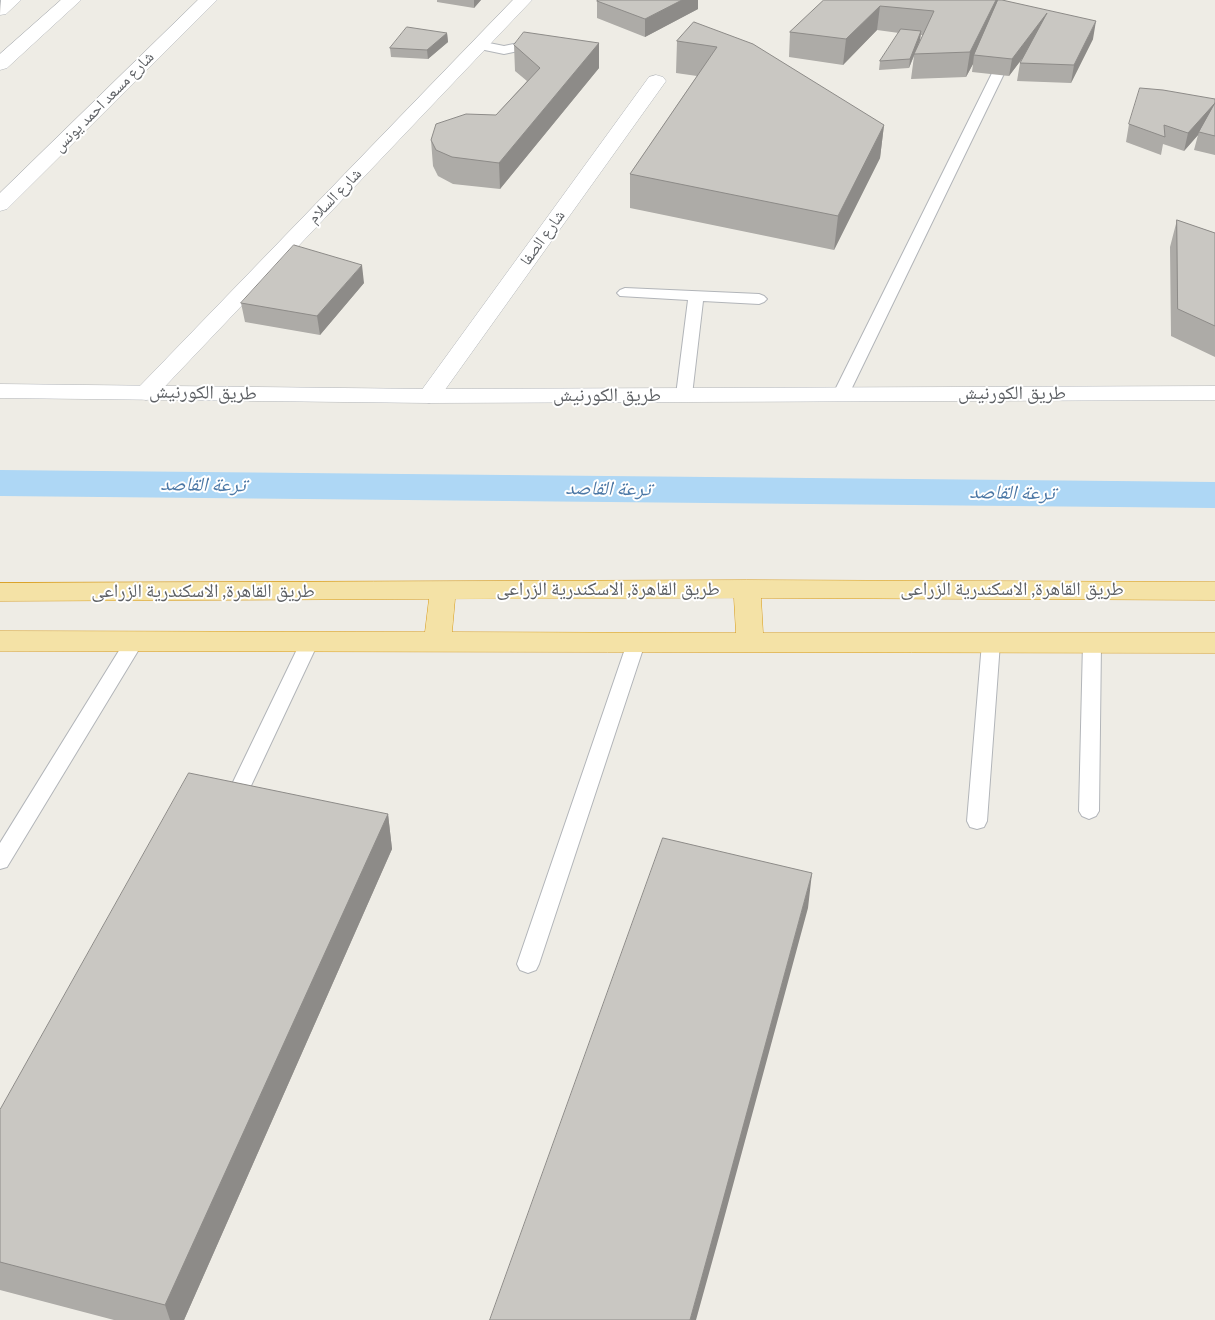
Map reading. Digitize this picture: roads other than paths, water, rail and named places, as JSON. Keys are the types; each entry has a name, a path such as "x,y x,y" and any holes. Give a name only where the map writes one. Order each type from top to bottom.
{"highway":[{"name":"طريق القاهرة, الاسكندرية الزراعى","path":"0,592 748,589 1215,591"},
{"path":"748,589 750,643"},
{"path":"438,642 443,591"},
{"path":"0,641 1215,643"}],"street":[{"path":"0,10 12,0"},
{"path":"0,64 72,0"},
{"name":"شارع مسعد احمد يونس","path":"0,205 208,0"},
{"name":"شارع السلام","path":"146,393 523,0"},
{"name":"شارع الصفا","path":"429,396 656,81"},
{"name":"طريق الكورنيش","path":"0,391 429,396 1215,393"}],"lane":[{"path":"479,45 504,50 531,43 548,44"},
{"path":"841,394 1009,50"},
{"path":"624,294 759,299"},
{"path":"684,395 696,296"},
{"path":"0,862 135,641"},
{"path":"226,818 310,641"},
{"path":"528,964 636,642"},
{"path":"977,821 991,643"},
{"path":"1089,811 1092,643"}],"waterway":[{"name":"ترعة القاصد","path":"0,483 1215,495"}]}
